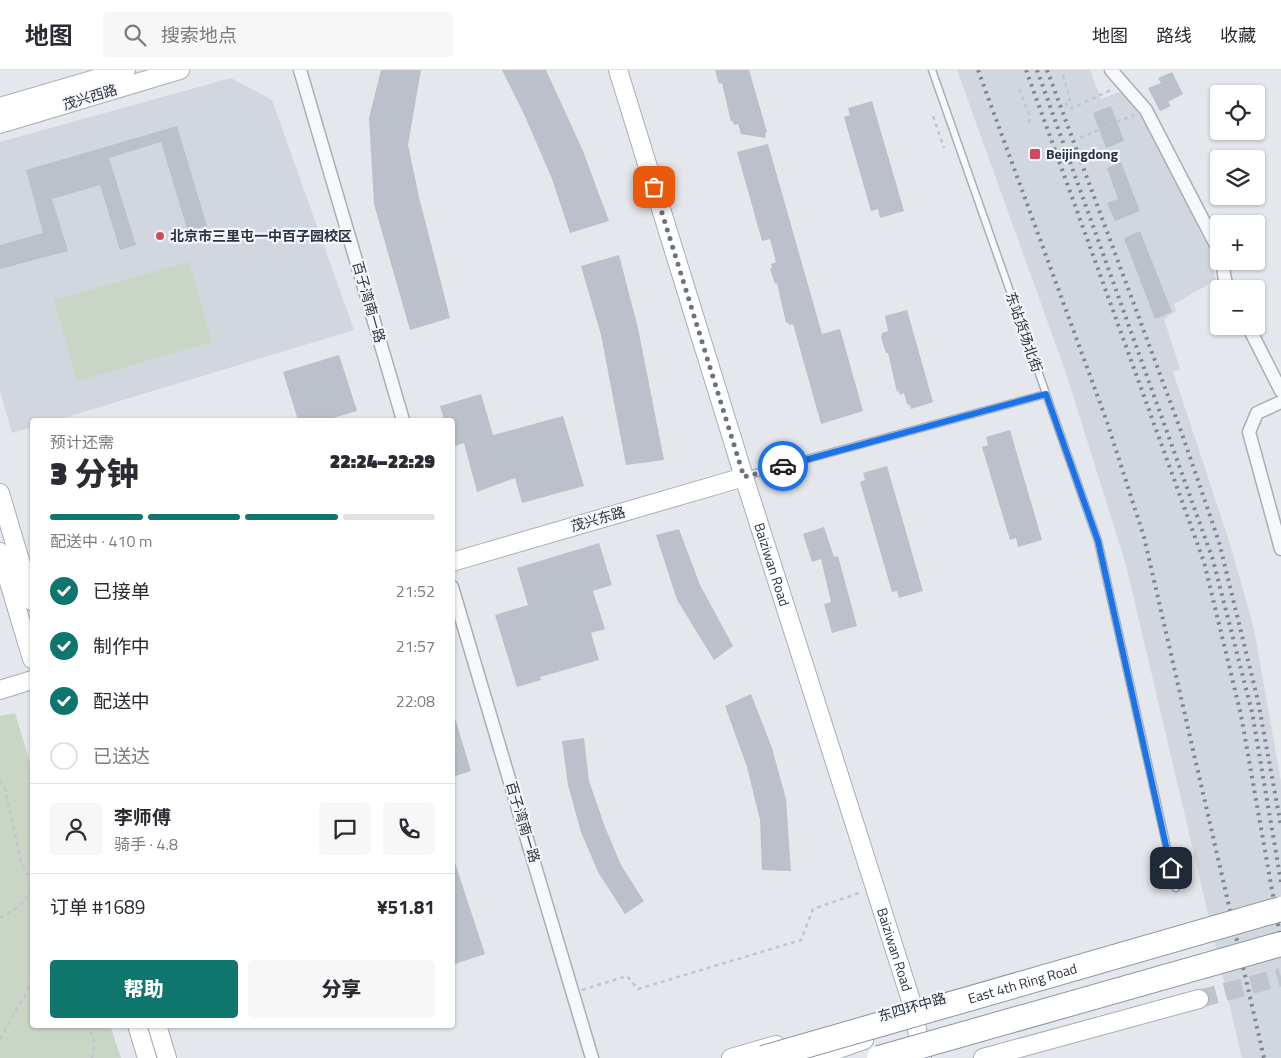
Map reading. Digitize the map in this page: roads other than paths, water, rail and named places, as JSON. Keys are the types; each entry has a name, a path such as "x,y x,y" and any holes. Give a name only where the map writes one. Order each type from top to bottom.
{"highway":[{"name":"East 4th Ring Road","path":"763,1058 1281,909"},
{"path":"879,1058 1281,944"}],"street":[{"name":"茂兴西路","path":"0,107 126,70"},
{"name":"茂兴西路","path":"0,124 180,70"},
{"name":"百子湾南一路","path":"300,70 402,418"},
{"name":"Baiziwan Road","path":"618,70 744,477 876,888 914,1015 918,1057"},
{"path":"1111,70 1146,110 1210,234"},
{"path":"1253,335 1281,391"},
{"path":"1281,402 1257,413 1249,432 1281,549"},
{"name":"茂兴东路","path":"455,561 744,477"},
{"path":"0,493 30,594"},
{"path":"0,552 30,652"},
{"name":"百子湾南一路","path":"455,597 592,1058"},
{"path":"0,690 30,681"},
{"name":"东四环中路","path":"731,1058 914,1015 1182,940"},
{"path":"918,1057 1190,969"},
{"path":"983,1058 1200,999"},
{"name":"东四环中路","path":"813,1058 914,1015"},
{"path":"139,1028 147,1058"},
{"path":"158,1028 167,1058"}],"lane":[{"name":"东站货场北街","path":"932,70 1098,541 1176,888"},
{"path":"744,477 1046,394"}],"tunnel":[{"path":"1199,999 1281,977"}],"railway":[{"path":"978,70 1107,422 1144,537 1264,1058"},
{"path":"1026,70 1204,562 1241,715 1281,941"},
{"path":"1037,70 1213,560 1252,712 1281,882"},
{"path":"1047,70 1181,431 1219,542 1258,701 1281,826"}],"place":[{"name":"Beijingdong","path":"1035,154"},
{"name":"北京市三里屯一中百子园校区","path":"160,236"}]}
